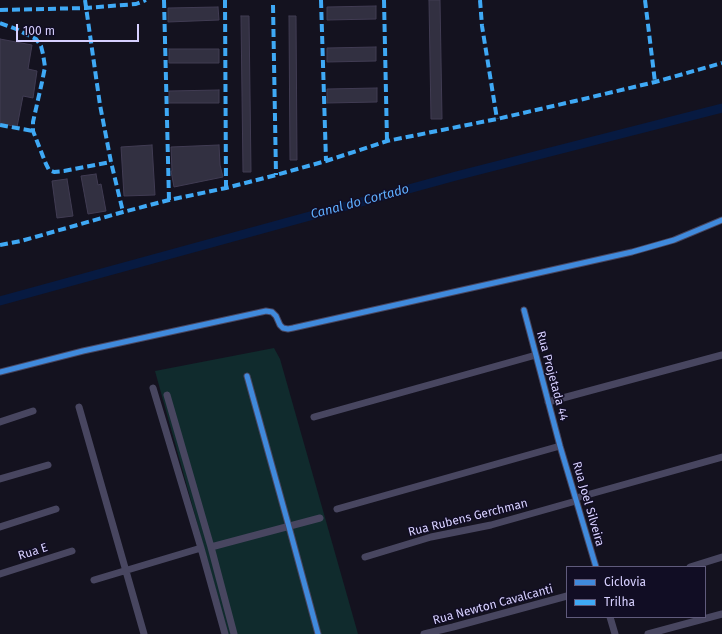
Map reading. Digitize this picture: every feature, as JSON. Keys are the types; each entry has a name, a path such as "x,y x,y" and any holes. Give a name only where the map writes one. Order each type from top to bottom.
{"street":[{"path":"0,372 83,351 266,311 272,312 276,316 283,328 293,328 639,250 674,240 722,220"},
{"name":"Rua Projetada 44","path":"524,310 560,446"},
{"path":"314,416 536,355"},
{"path":"548,402 722,355"},
{"path":"247,376 318,634"},
{"path":"153,388 225,634"},
{"path":"167,395 211,547 234,634"},
{"path":"79,407 144,634"},
{"path":"0,422 33,411"},
{"path":"337,509 560,446"},
{"name":"Rua Joel Silveira","path":"560,446 596,566"},
{"name":"Rua Rubens Gerchman","path":"366,557 431,537 490,525 722,457"},
{"path":"0,479 48,465"},
{"path":"0,526 56,509"},
{"path":"211,547 320,518"},
{"path":"94,580 201,548"},
{"name":"Rua E","path":"0,574 72,550"},
{"path":"693,566 722,557"},
{"name":"Rua Newton Cavalcanti","path":"424,634 566,596"},
{"path":"648,634 722,614"},
{"path":"610,618 615,634"}],"green space":[{"path":"274,348 280,359 358,634 228,634 155,371"}],"building":[{"path":"429,0 440,0 442,119 431,119"},
{"path":"376,6 376,19 327,20 327,7"},
{"path":"218,7 219,20 168,22 168,8"},
{"path":"241,16 249,16 251,172 243,172"},
{"path":"289,16 296,16 297,160 290,160"},
{"path":"0,39 32,45 28,69 37,71 33,98 23,96 17,127 0,123"},
{"path":"376,47 376,61 327,62 327,48"},
{"path":"169,49 219,49 219,63 169,63"},
{"path":"377,88 377,102 327,103 327,89"},
{"path":"219,90 219,103 169,103 169,91"},
{"path":"152,145 155,195 124,196 121,147"},
{"path":"219,145 220,165 223,177 174,187 171,171 171,147"},
{"path":"96,174 98,185 101,184 106,211 88,214 81,176"},
{"path":"67,179 73,216 57,218 52,181"}],"waterway":[{"name":"Canal do Cortado","path":"0,301 456,176 722,108"}],"marked path":[{"path":"85,0 100,105 111,162 123,212"},
{"path":"0,10 86,8 136,4 146,0"},
{"path":"164,0 169,200"},
{"path":"225,0 226,188"},
{"path":"321,0 326,161"},
{"path":"384,0 387,141"},
{"path":"480,0 482,26 497,119"},
{"path":"645,0 655,82"},
{"path":"273,5 276,175"},
{"path":"0,23 36,39 41,46 45,67 33,122 33,131 49,170 54,172 64,171 111,162"},
{"path":"0,245 21,241 169,200 226,188 276,175 326,161 387,141 497,119 575,101 655,82 722,63"},
{"path":"0,125 33,131"}],"cycle path":[{"path":"0,372 83,351 266,311 272,312 283,328 293,328 632,252 674,240 722,220"},
{"path":"524,310 560,446 596,566"},
{"path":"247,376 318,634"}]}
